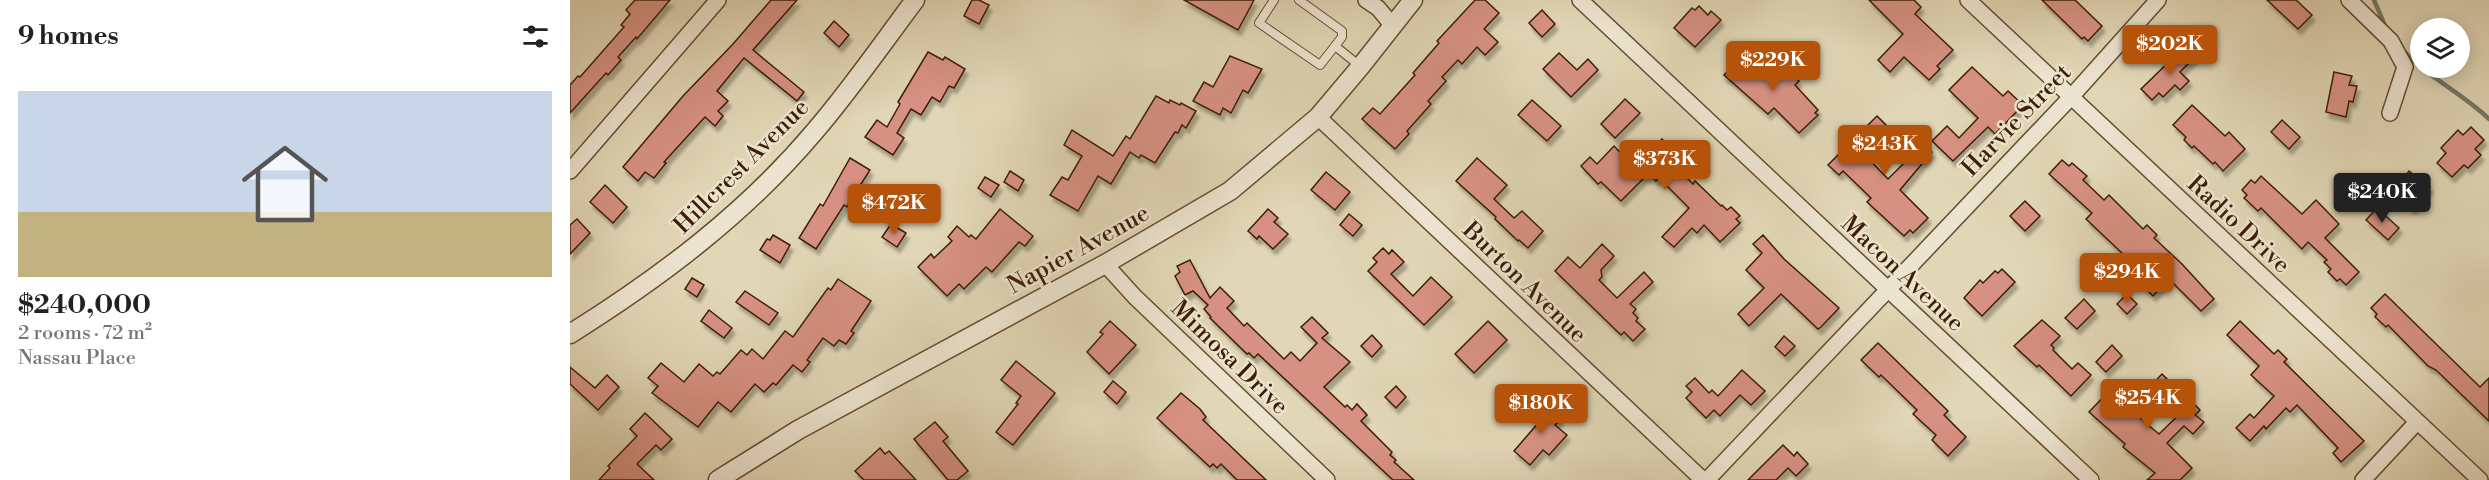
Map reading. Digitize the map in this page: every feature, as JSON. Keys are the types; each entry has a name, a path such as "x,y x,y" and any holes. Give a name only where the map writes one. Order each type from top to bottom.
{"street":[{"path":"570,171 718,0"},
{"name":"Hillcrest Avenue","path":"570,334 624,300 678,261 734,214 815,132 915,0"},
{"path":"1366,0 1378,8 1393,26"},
{"name":"Napier Avenue","path":"718,480 798,430 1105,264 1230,191 1318,117 1413,0"},
{"name":"Macon Avenue","path":"1580,0 2091,480"},
{"name":"Radio Drive","path":"1968,0 2480,480"},
{"name":"Harvie Street","path":"1705,480 2071,97 2158,0"},
{"path":"2349,0 2391,41 2405,67 2390,113"},
{"name":"Burton Avenue","path":"1318,117 1705,480"},
{"name":"Mimosa Drive","path":"1105,264 1135,297 1327,480"},
{"path":"2363,480 2417,422"}],"lane":[{"path":"1274,0 1259,23 1320,65 1342,37 1342,31 1299,0"},
{"path":"1335,46 1361,66"}],"building":[{"path":"635,0 670,0 637,39 636,37 618,57 621,60 608,75 606,73 570,113 570,85 578,76 580,77 624,27 621,25 630,14 626,10"},
{"path":"771,0 797,0 753,50 804,92 797,101 744,58 717,91 728,101 718,111 723,116 715,126 705,117 664,162 666,163 654,178 645,172 638,181 623,167 683,96"},
{"path":"972,0 979,0 989,5 979,24 964,16"},
{"path":"1184,0 1254,0 1238,30"},
{"path":"1475,0 1485,0 1499,13 1484,29 1498,42 1485,55 1477,47 1462,64 1458,60 1442,77 1446,81 1428,101 1431,104 1407,131 1409,134 1395,149 1362,119 1373,108 1380,114 1415,75 1413,73 1439,43 1437,41"},
{"path":"1869,0 1914,0 1921,7 1915,14 1953,50 1937,66 1940,69 1929,80 1904,57 1890,72 1878,60 1903,34"},
{"path":"2042,0 2075,0 2102,26 2088,41 2084,37 2082,39"},
{"path":"2267,0 2296,0 2312,15 2298,29"},
{"path":"1699,6 1708,15 1711,11 1721,20 1695,47 1674,28 1692,8 1695,10"},
{"path":"1542,10 1555,24 1542,37 1529,23"},
{"path":"834,21 849,35 839,47 824,33"},
{"path":"2185,46 2195,57 2180,72 2189,81 2180,90 2175,85 2163,97 2159,93 2152,100 2141,89"},
{"path":"928,52 943,60 945,57 965,69 954,88 949,86 940,102 932,97 921,115 911,109 897,133 904,138 893,155 865,137 877,120 887,127 900,104 898,102"},
{"path":"1747,52 1774,78 1777,74 1781,78 1789,71 1799,81 1795,85 1818,110 1815,113 1818,115 1799,133 1774,108 1768,114 1724,75"},
{"path":"1559,53 1577,70 1588,59 1598,70 1571,97 1543,69"},
{"path":"1230,56 1262,69 1248,93 1243,90 1231,113 1223,108 1220,115 1193,101 1204,82 1213,87"},
{"path":"1972,67 2003,96 2008,91 2023,105 1995,134 1988,127 1953,161 1932,141 1947,126 1959,138 1978,118 1949,90"},
{"path":"2334,72 2352,76 2349,85 2357,86 2353,102 2349,101 2346,117 2326,112"},
{"path":"1156,96 1169,103 1170,100 1180,105 1181,103 1196,111 1186,128 1182,125 1178,133 1175,132 1155,163 1141,155 1139,158 1130,152 1111,184 1098,176 1078,211 1050,195 1062,177 1068,180 1082,156 1064,145 1072,130 1113,156 1126,136 1130,139"},
{"path":"1625,99 1640,113 1615,138 1601,124"},
{"path":"1532,100 1561,126 1547,141 1518,115"},
{"path":"2192,105 2225,136 2229,132 2245,149 2223,171 2194,146 2192,148 2184,140 2186,137 2173,125"},
{"path":"1877,116 1888,127 1862,152 1888,179 1910,157 1893,140 1906,127 1932,152 1900,190 1928,218 1913,233 1910,230 1904,236 1867,202 1871,198 1843,171 1839,175 1828,165"},
{"path":"2282,120 2300,137 2289,149 2271,132"},
{"path":"2471,127 2484,140 2475,149 2481,155 2468,168 2464,165 2452,177 2437,163 2446,153 2441,148 2458,130 2463,135"},
{"path":"1662,139 1672,149 1667,154 1675,162 1673,164 1693,184 1695,181 1721,206 1727,210 1731,207 1740,216 1736,219 1740,223 1720,242 1704,225 1697,233 1692,228 1674,247 1662,237 1689,208 1659,178 1656,181 1650,175 1645,177 1621,201 1601,182 1598,184 1581,166 1590,157 1597,164 1614,146 1634,167"},
{"path":"850,158 870,170 861,184 866,187 859,198 853,195 847,207 844,205 816,249 799,238 820,204 823,206"},
{"path":"1477,158 1507,185 1494,199 1514,218 1522,211 1543,231 1528,248 1456,181"},
{"path":"2062,160 2069,166 2072,163 2087,176 2083,180 2104,200 2109,195 2143,229 2147,225 2157,235 2154,238 2214,299 2201,311 2169,279 2153,296 2144,287 2149,281 2143,273 2086,219 2092,213 2049,174"},
{"path":"1010,171 1024,180 1018,191 1004,182"},
{"path":"2409,171 2430,187 2413,209 2396,196 2404,185 2401,182"},
{"path":"1326,172 1350,192 1335,210 1311,190"},
{"path":"2261,176 2302,214 2316,200 2339,224 2325,238 2359,272 2346,285 2340,279 2337,281 2328,272 2331,269 2324,262 2327,260 2308,242 2302,249 2261,208 2258,211 2244,198 2247,195 2242,190 2251,180 2255,183"},
{"path":"985,177 999,185 991,197 978,188"},
{"path":"605,185 627,207 613,223 590,202"},
{"path":"2025,201 2040,216 2025,231 2010,216"},
{"path":"2377,208 2399,228 2388,240 2366,220"},
{"path":"1000,209 1033,236 1025,246 1019,242 992,272 986,267 964,289 959,284 947,296 918,267 931,254 934,258 952,241 948,237 957,226 969,237 971,235 976,239"},
{"path":"1268,209 1278,218 1274,222 1288,234 1273,249 1259,236 1257,239 1248,231"},
{"path":"1349,214 1362,225 1353,236 1340,225"},
{"path":"577,219 590,233 570,254 570,225"},
{"path":"891,224 906,233 897,247 882,237"},
{"path":"773,235 790,245 780,263 760,250 767,239 770,240"},
{"path":"1763,235 1784,259 1839,308 1818,329 1781,294 1749,326 1738,314 1764,288 1746,270 1762,253 1753,244"},
{"path":"1602,244 1614,256 1601,270 1602,277 1599,280 1617,298 1644,272 1653,282 1630,304 1636,309 1633,313 1638,318 1636,321 1645,329 1633,341 1624,332 1621,335 1555,271 1568,257 1580,268"},
{"path":"1383,248 1389,254 1392,250 1404,262 1391,274 1413,296 1431,277 1452,297 1424,325 1368,271 1377,262 1373,258"},
{"path":"1190,260 1210,298 1220,287 1234,301 1227,308 1244,326 1247,323 1284,359 1291,352 1300,361 1317,343 1301,327 1312,317 1328,333 1322,338 1350,362 1324,387 1345,407 1347,405 1352,410 1357,404 1367,415 1361,421 1392,452 1390,455 1396,460 1394,462 1414,480 1393,480 1258,354 1254,358 1249,353 1247,354 1210,318 1204,309 1208,305 1193,291 1185,295 1175,276 1180,272 1177,266"},
{"path":"2002,269 2015,282 1982,316 1964,298 1980,280 1983,283 1995,271 1998,273"},
{"path":"692,278 704,285 697,297 685,289"},
{"path":"838,279 871,301 851,331 854,333 846,344 839,340 834,346 823,338 807,360 810,362 802,372 793,365 776,385 773,383 764,392 755,384 731,412 718,402 698,427 652,393 658,386 648,378 661,363 684,382 699,364 713,376 717,372 720,374 741,350 747,355 752,349 763,359 785,331 793,337 828,288 831,290"},
{"path":"745,291 778,313 769,325 736,302"},
{"path":"2127,294 2137,304 2127,314 2117,304"},
{"path":"2385,294 2480,387 2489,378 2489,421 2436,370 2428,366 2388,325 2386,327 2375,317 2377,314 2371,308"},
{"path":"2084,299 2095,311 2077,329 2065,318"},
{"path":"709,310 732,328 724,338 701,321"},
{"path":"2042,320 2060,336 2051,345 2053,350 2072,369 2078,363 2091,375 2071,396 2039,365 2037,367 2014,346"},
{"path":"1110,321 1136,345 1109,374 1087,352 1103,334 1100,332"},
{"path":"1488,321 1507,340 1474,373 1455,354"},
{"path":"2240,321 2274,354 2278,350 2287,359 2284,362 2364,441 2341,462 2333,453 2338,448 2297,405 2290,412 2286,408 2266,429 2264,426 2250,441 2236,428 2250,414 2254,418 2274,396 2251,375 2259,366 2227,335"},
{"path":"1372,335 1382,346 1372,357 1361,346"},
{"path":"1784,336 1795,346 1785,356 1775,347"},
{"path":"1878,343 1948,411 1944,415 1966,437 1948,456 1932,440 1936,435 1913,414 1917,410 1881,375 1879,377 1861,360"},
{"path":"2112,345 2122,356 2106,372 2096,362"},
{"path":"1016,361 1055,393 1013,445 996,432 1018,404 1016,403 1021,396 1001,380"},
{"path":"570,367 595,388 607,375 619,387 598,410 570,384"},
{"path":"1742,370 1765,391 1751,405 1740,395 1720,416 1714,410 1706,418 1686,398 1692,392 1686,386 1695,378 1709,393 1712,390 1718,396"},
{"path":"2162,374 2174,386 2141,419 2159,434 2192,402 2200,410 2195,415 2204,422 2193,434 2184,426 2167,443 2192,468 2180,480 2147,480 2155,473 2123,447 2125,444 2089,412 2112,388 2131,406"},
{"path":"1113,381 1126,392 1117,404 1104,392"},
{"path":"1396,386 1406,397 1396,408 1385,397"},
{"path":"1181,393 1200,409 1206,417 1203,420 1266,480 1237,480 1221,464 1217,468 1213,464 1210,467 1157,418"},
{"path":"1543,402 1561,419 1555,425 1567,435 1549,455 1543,450 1530,465 1514,451 1539,422 1531,415"},
{"path":"645,413 672,439 661,450 656,445 637,464 654,480 599,480 610,468 608,466 637,436 630,429"},
{"path":"935,422 948,437 943,441 968,471 957,480 948,480 914,439"},
{"path":"1783,445 1794,456 1797,452 1808,464 1796,476 1788,468 1776,480 1748,480"},
{"path":"880,448 885,454 889,451 916,480 864,480 855,471"}],"waterway":[{"path":"2374,0 2386,28"},
{"path":"2402,49 2422,68 2489,119"}]}
